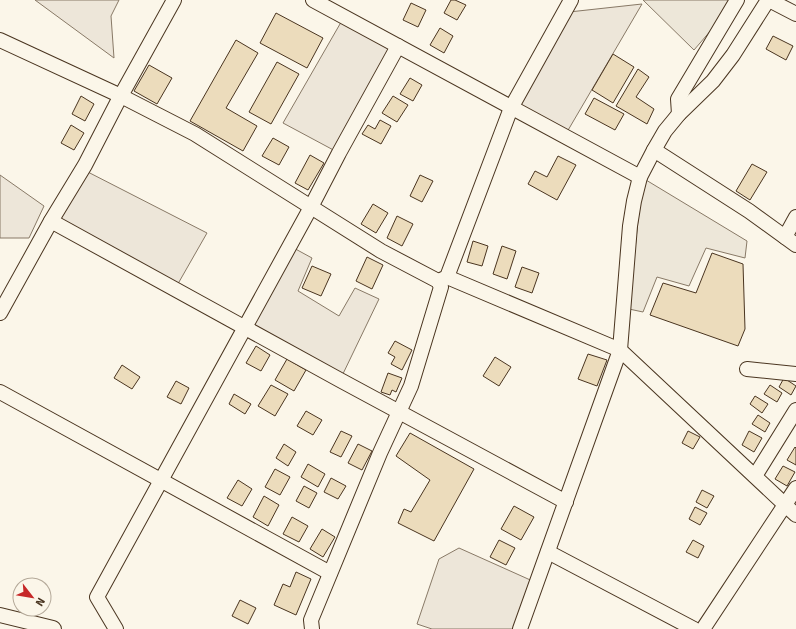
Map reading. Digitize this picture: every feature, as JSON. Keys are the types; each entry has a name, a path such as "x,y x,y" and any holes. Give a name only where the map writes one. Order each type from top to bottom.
{"street":[{"path":"0,313 84,165 120,96 174,0"},
{"path":"313,0 640,177"},
{"path":"309,626 380,453 411,386 443,279 511,108 571,0"},
{"path":"679,114 678,99 737,0"},
{"path":"520,629 620,350 630,226 640,177 665,131 679,114 717,76 752,26 768,0 796,14"},
{"path":"0,40 120,96 195,134 382,251 443,279 620,350 796,515"},
{"path":"116,629 97,597 398,46"},
{"path":"654,150 749,211 790,241 796,217"},
{"path":"51,221 566,502"},
{"path":"747,369 796,374"},
{"path":"0,392 330,573"},
{"path":"755,476 796,410"},
{"path":"703,629 796,488"},
{"path":"548,552 694,629"},
{"path":"0,615 54,629"}],"shaded area":[{"path":"35,0 119,0 111,16 114,58"},
{"path":"643,0 737,0 694,50"},
{"path":"642,4 567,132 516,111 569,12"},
{"path":"344,17 396,49 339,153 283,123"},
{"path":"82,169 207,233 175,289 51,221"},
{"path":"0,175 44,206 29,238 0,238"},
{"path":"646,180 747,241 745,258 706,248 689,286 657,277 643,312 629,309 640,200"},
{"path":"290,246 312,258 298,291 339,316 355,288 379,299 340,380 245,328"},
{"path":"459,548 537,583 520,629 432,629 417,624 439,559"}],"building":[{"path":"451,0 455,0 466,5 457,20 444,13"},
{"path":"411,3 426,10 418,27 403,20"},
{"path":"276,13 323,38 307,68 260,43"},
{"path":"440,28 453,36 444,53 430,45"},
{"path":"773,36 793,46 786,60 766,49"},
{"path":"236,40 258,53 226,108 257,126 243,151 190,121"},
{"path":"613,54 634,67 613,103 592,90"},
{"path":"277,62 299,74 271,124 249,112"},
{"path":"149,65 172,78 157,104 134,91"},
{"path":"638,69 649,77 636,97 654,109 647,124 616,106"},
{"path":"410,78 422,85 413,101 400,94"},
{"path":"81,96 94,104 85,121 72,114"},
{"path":"393,96 408,105 397,122 382,113"},
{"path":"594,98 624,114 615,130 585,114"},
{"path":"380,120 391,126 381,144 362,134 368,125 375,129"},
{"path":"71,125 84,133 74,150 61,143"},
{"path":"273,138 289,147 279,165 262,156"},
{"path":"310,155 324,163 308,190 295,183"},
{"path":"558,156 576,165 557,200 528,184 535,171 547,177"},
{"path":"752,164 767,172 750,200 736,191"},
{"path":"420,175 433,181 422,202 410,196"},
{"path":"373,204 388,213 376,233 361,224"},
{"path":"397,216 413,224 402,246 387,238"},
{"path":"473,241 488,246 482,266 467,262"},
{"path":"502,246 516,251 507,279 493,274"},
{"path":"712,253 743,264 745,329 738,346 650,315 663,283 696,293"},
{"path":"367,257 383,265 372,289 356,281"},
{"path":"312,266 331,274 321,296 302,288"},
{"path":"522,267 539,273 532,293 515,287"},
{"path":"395,341 412,350 402,370 391,364 395,357 388,353"},
{"path":"256,346 270,355 261,371 246,363"},
{"path":"588,354 607,360 597,386 578,379"},
{"path":"495,357 511,367 499,386 483,376"},
{"path":"287,359 306,370 294,391 275,380"},
{"path":"122,365 140,377 132,389 114,378"},
{"path":"388,373 402,378 396,392 392,390 390,395 381,392"},
{"path":"784,378 796,386 791,395 779,387"},
{"path":"176,381 189,388 181,404 167,397"},
{"path":"271,385 288,394 275,416 258,406"},
{"path":"770,385 782,393 777,402 764,394"},
{"path":"234,394 251,404 245,414 229,404"},
{"path":"755,396 768,404 762,413 750,404"},
{"path":"306,411 322,420 313,435 297,426"},
{"path":"758,415 770,423 765,432 752,424"},
{"path":"341,431 352,436 341,457 330,452"},
{"path":"688,431 700,437 693,449 682,443"},
{"path":"749,431 762,438 754,452 742,445"},
{"path":"410,433 474,469 434,541 398,523 404,509 411,512 430,480 396,456"},
{"path":"284,444 296,452 288,466 276,458"},
{"path":"358,444 372,451 362,470 348,463"},
{"path":"795,447 796,448 796,465 787,460"},
{"path":"308,464 325,474 318,487 301,477"},
{"path":"783,466 795,472 787,486 775,479"},
{"path":"275,469 290,477 280,495 265,487"},
{"path":"331,478 346,486 338,499 324,492"},
{"path":"238,480 252,489 242,506 227,498"},
{"path":"304,486 317,493 309,508 296,501"},
{"path":"702,490 714,496 707,508 696,502"},
{"path":"264,496 279,505 268,526 253,517"},
{"path":"514,506 534,517 521,540 501,529"},
{"path":"695,507 707,513 700,525 689,519"},
{"path":"292,517 308,526 299,542 283,534"},
{"path":"322,529 335,537 323,557 310,549"},
{"path":"499,540 515,548 506,565 490,557"},
{"path":"693,540 704,546 698,558 686,552"},
{"path":"296,572 311,579 296,615 274,605 283,584 290,587"},
{"path":"240,600 256,608 248,624 232,616"}]}
